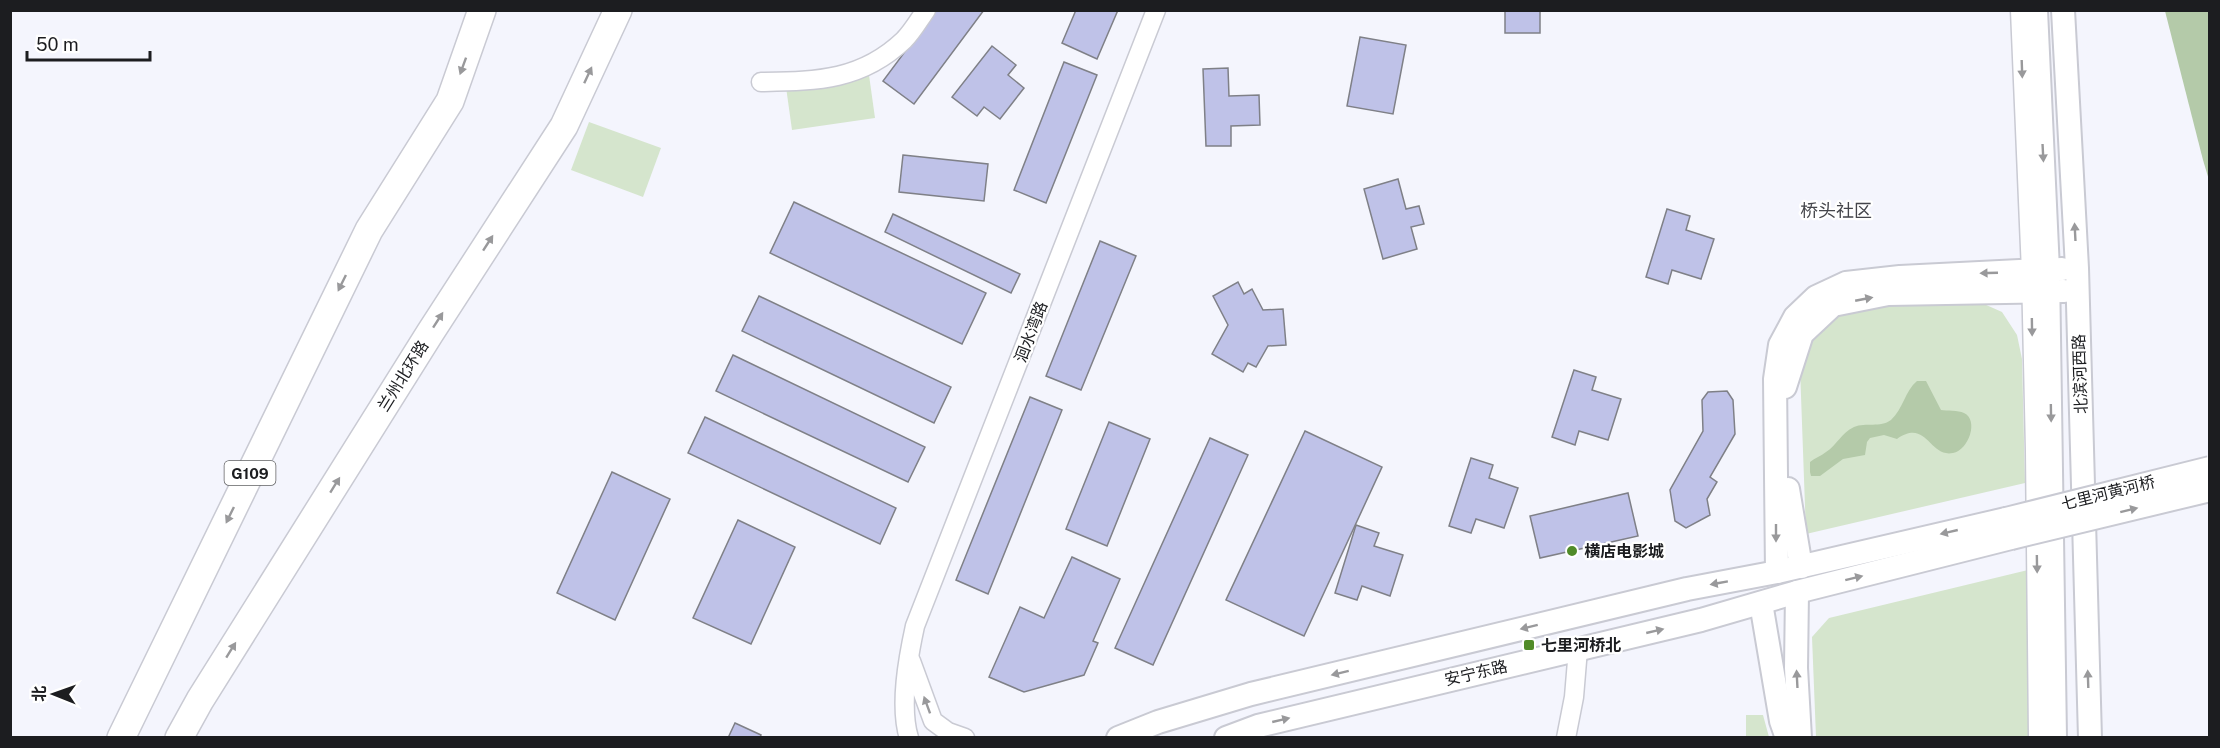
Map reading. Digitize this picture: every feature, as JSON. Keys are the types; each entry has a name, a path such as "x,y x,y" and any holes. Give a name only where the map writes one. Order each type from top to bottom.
{"highway":[{"name":"G109","path":"127,727 369,230 450,101 482,10"},
{"name":"兰州北环路","path":"178,738 456,292 564,126 618,10"}],"main road":[{"name":"北滨河西路","path":"2036,10 2040,281 2055,738"},
{"name":"北滨河西路","path":"2063,10 2078,291 2090,738"},
{"path":"1800,567 1788,496 1785,389 1802,334 1833,305 1888,294 2040,281 2077,268"},
{"path":"1777,572 1775,379 1780,345 1795,317 1816,297 1846,283 1900,277 2040,281 2078,291"},
{"name":"七里河黄河桥","path":"2008,529 2210,468"},
{"name":"七里河黄河桥","path":"2008,529 2210,490"},
{"path":"1118,737 1158,722 1262,692 1687,589 2008,529"},
{"name":"安宁东路","path":"1226,738 1258,726 1761,603 2008,529"},
{"path":"1797,592 1796,668 1800,738"},
{"path":"1761,603 1781,721 1787,738"}],"street":[{"path":"761,82 838,78 874,64 905,40 926,10"},
{"name":"洄水湾路","path":"903,732 909,655 915,626 1156,10"},
{"path":"2020,10 2040,281 2038,738"},
{"path":"1566,738 1574,697 1578,649"},
{"path":"909,655 933,721 948,732 965,738"}],"shaded area":[{"path":"2165,11 2209,11 2209,180 2203,160"},
{"path":"869,75 875,118 792,130 786,87"},
{"path":"589,122 661,148 643,197 571,170"},
{"path":"1963,300 1984,304 2002,312 2017,335 2022,359 2025,483 1806,534 1800,368 1814,332 1822,323 1835,315 1851,310 1889,303"},
{"path":"1917,381 1926,381 1941,410 1962,412 1971,422 1970,434 1959,451 1945,453 1915,433 1897,439 1884,435 1870,438 1865,455 1843,459 1820,476 1811,476 1810,462 1830,449 1854,427 1882,424 1891,420"},
{"path":"2028,570 2032,738 1816,737 1812,637 1829,618"},
{"path":"1746,715 1763,715 1769,737 1746,737"}],"building":[{"path":"936,10 984,10 914,104 883,81"},
{"path":"1076,10 1118,10 1097,59 1062,43"},
{"path":"1505,10 1540,10 1540,33 1505,33"},
{"path":"1360,37 1406,45 1393,114 1347,106"},
{"path":"992,46 1016,65 1008,75 1024,88 1000,119 984,107 977,116 952,97"},
{"path":"1064,62 1097,75 1046,203 1014,190"},
{"path":"1228,68 1229,96 1259,95 1260,125 1231,126 1231,146 1206,146 1203,69"},
{"path":"903,155 988,164 984,201 899,192"},
{"path":"1398,179 1406,209 1419,206 1424,224 1411,227 1417,249 1383,259 1364,189"},
{"path":"794,202 986,293 962,344 770,253"},
{"path":"1667,209 1690,216 1686,230 1714,239 1701,279 1672,270 1668,284 1646,277"},
{"path":"893,214 1020,274 1011,293 885,232"},
{"path":"1100,241 1136,256 1081,390 1046,376"},
{"path":"1238,282 1244,294 1252,289 1263,310 1283,309 1286,345 1268,346 1256,367 1248,363 1243,372 1212,354 1228,325 1213,296"},
{"path":"759,296 951,387 934,423 742,331"},
{"path":"733,355 925,447 908,482 716,391"},
{"path":"1574,370 1596,377 1592,390 1621,399 1608,440 1579,431 1575,445 1552,437"},
{"path":"1727,391 1733,400 1735,434 1710,477 1717,482 1707,499 1710,515 1686,528 1675,521 1670,490 1703,431 1702,400 1708,392"},
{"path":"1030,397 1062,410 988,594 956,580"},
{"path":"705,417 896,508 880,544 688,453"},
{"path":"1109,422 1150,439 1107,546 1066,529"},
{"path":"1305,431 1382,467 1304,636 1226,600"},
{"path":"1210,438 1248,455 1153,665 1115,648"},
{"path":"1471,458 1493,465 1489,478 1518,488 1504,528 1476,519 1471,533 1449,526"},
{"path":"612,472 670,499 615,620 557,593"},
{"path":"1628,493 1638,536 1540,558 1530,516"},
{"path":"738,520 795,547 751,644 693,618"},
{"path":"1356,525 1379,533 1374,546 1403,555 1390,596 1362,586 1357,600 1335,593"},
{"path":"1072,557 1120,579 1093,641 1098,643 1084,675 1024,692 989,677 1020,607 1044,618"},
{"path":"735,723 761,735 760,738 728,738"}],"place":[{"name":"横店电影城","path":"1572,551"},
{"name":"七里河桥北","path":"1529,645"}],"district":[{"name":"桥头社区","path":"1836,210"}]}
